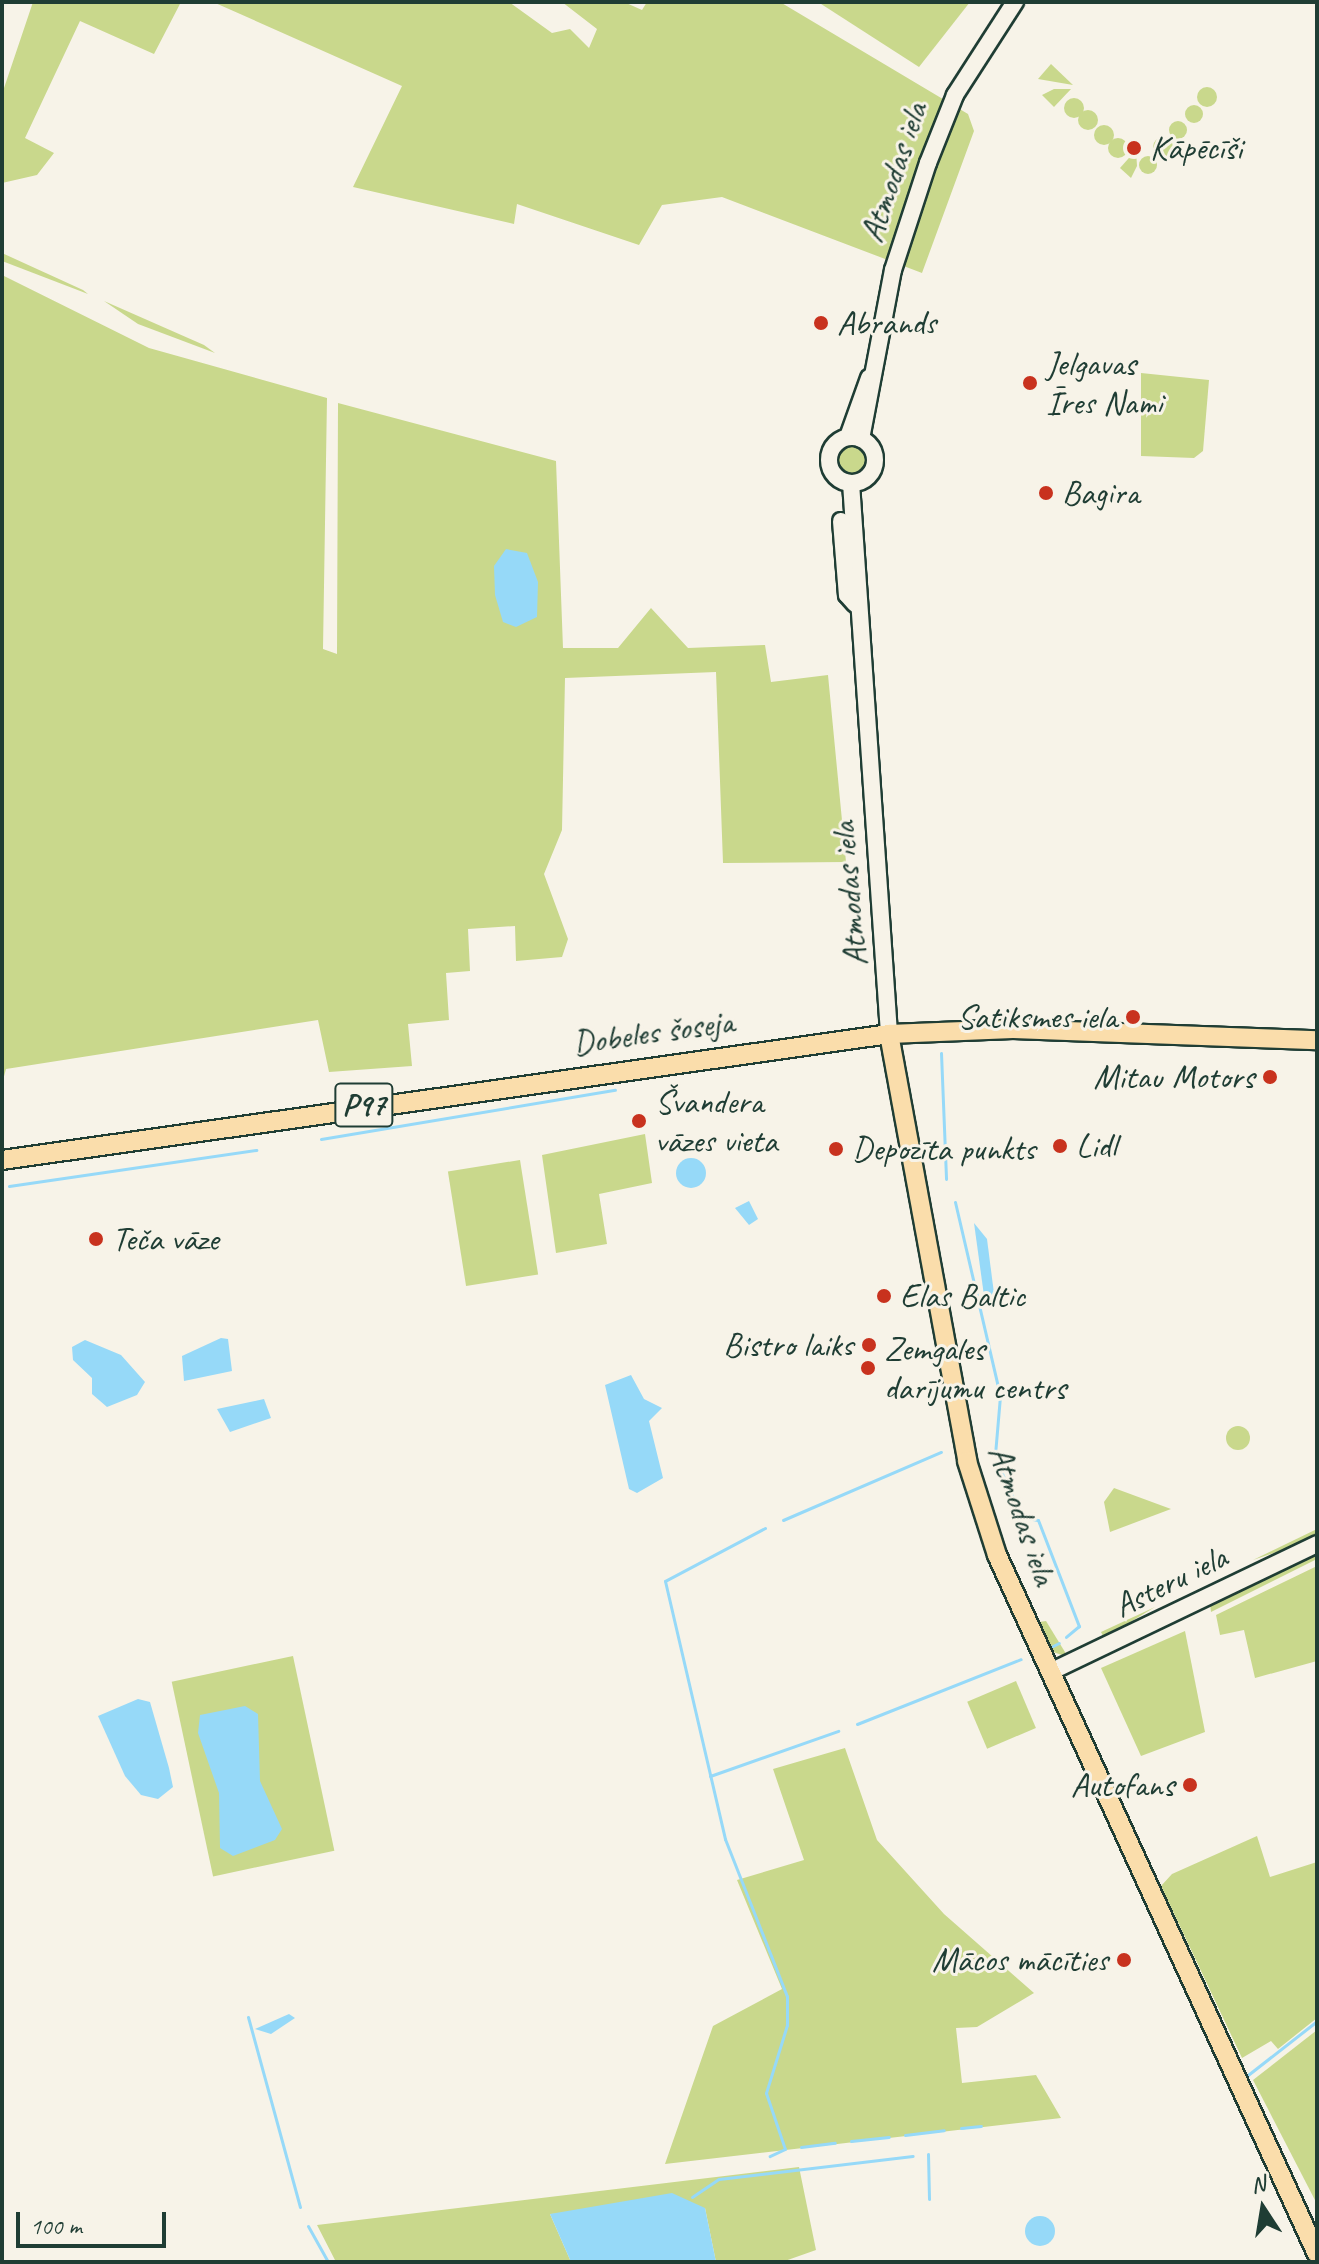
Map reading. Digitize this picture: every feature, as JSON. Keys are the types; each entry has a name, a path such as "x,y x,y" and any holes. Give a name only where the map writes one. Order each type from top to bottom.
{"main road":[{"name":"Atmodas iela","path":"1015,2 955,95 928,163 893,270 855,438 829,454 845,482 847,595 855,604 889,1034 967,1461 997,1555 1232,2075 1317,2254"},
{"path":"845,482 873,468 873,452 855,438"},
{"name":"Dobeles šoseja","path":"2,1160 889,1034 1020,1029 1317,1040"},
{"name":"Asteru iela","path":"1050,1672 1317,1544"}],"green space":[{"path":"33,2 181,2 154,54 80,21 25,138 54,153 37,175 2,183 2,94"},
{"path":"213,2 509,2 552,33 570,29 589,48 597,29 562,2 624,2 642,10 647,2 780,2 968,114 974,131 922,273 722,197 662,205 639,245 517,204 514,224 353,187 402,86"},
{"path":"818,2 970,2 919,67"},
{"path":"1051,64 1073,85 1038,79"},
{"path":"1207,87 1214,90 1217,97 1214,104 1207,107 1200,104 1197,97 1200,90"},
{"path":"1054,89 1071,89 1054,107 1042,95"},
{"path":"1074,98 1081,101 1084,108 1081,115 1074,118 1067,115 1064,108 1067,101"},
{"path":"1190,105 1198,105 1203,114 1201,121 1190,123 1185,118 1185,110"},
{"path":"1088,110 1095,113 1098,120 1095,127 1088,130 1081,127 1078,120 1081,113"},
{"path":"1174,121 1182,121 1187,130 1185,137 1174,139 1169,134 1169,126"},
{"path":"1104,125 1111,128 1114,135 1111,142 1104,145 1097,142 1094,135 1097,128"},
{"path":"1163,137 1170,140 1173,147 1170,154 1163,157 1156,154 1153,147 1156,140"},
{"path":"1118,138 1125,141 1128,148 1125,155 1118,158 1111,155 1108,148 1111,141"},
{"path":"1136,150 1137,166 1131,178 1120,168"},
{"path":"1148,156 1155,158 1155,172 1148,174 1141,172 1139,165 1141,158"},
{"path":"2,253 83,290 88,294 2,261"},
{"path":"2,275 149,348 327,398 323,649 337,654 338,403 556,461 563,648 618,648 651,608 688,648 765,645 771,682 828,675 846,862 723,863 716,672 565,678 562,830 544,874 568,939 562,957 516,961 515,926 468,929 470,971 446,973 449,1020 408,1024 412,1066 329,1072 318,1020 6,1069 2,1084"},
{"path":"104,301 204,345 215,353 138,324"},
{"path":"1141,373 1209,380 1203,451 1194,458 1141,456"},
{"path":"852,445 858,446 866,454 866,466 858,474 852,475 846,474 838,466 837,460 838,454 846,446"},
{"path":"645,1134 652,1183 599,1194 607,1244 556,1253 542,1155"},
{"path":"520,1160 538,1275 466,1286 448,1171"},
{"path":"1238,1426 1246,1430 1250,1438 1246,1446 1238,1450 1230,1446 1226,1438 1230,1430"},
{"path":"1114,1488 1171,1509 1110,1532 1104,1502"},
{"path":"1317,1529 1317,1538 1253,1560"},
{"path":"1317,1549 1317,1559 1211,1612 1210,1604"},
{"path":"1317,1566 1317,1661 1255,1678 1244,1630 1220,1635 1216,1615"},
{"path":"1155,1607 1104,1638 1101,1632"},
{"path":"1046,1621 1068,1657 1053,1652 1039,1622"},
{"path":"1185,1631 1205,1732 1141,1756 1101,1668"},
{"path":"293,1656 334,1851 213,1876 172,1682"},
{"path":"1016,1681 1036,1728 987,1749 967,1702"},
{"path":"845,1748 877,1840 944,1914 1034,1993 977,2027 956,2028 962,2083 1036,2075 1061,2118 665,2164 713,2026 782,1989 737,1880 804,1860 773,1769"},
{"path":"1257,1836 1270,1877 1317,1862 1317,2018 1278,2049 1271,2041 1242,2058 1161,1886 1172,1874"},
{"path":"1317,2030 1317,2204 1253,2080"},
{"path":"799,2167 816,2250 782,2262 716,2262 705,2208 550,2214 571,2262 336,2262 317,2225"}],"water":[{"path":"506,549 527,553 538,582 537,617 516,627 503,622 495,595 494,566"},
{"path":"691,1158 701,1163 706,1173 701,1183 691,1188 681,1183 676,1173 681,1163"},
{"path":"749,1201 758,1219 749,1225 735,1208"},
{"path":"974,1223 987,1239 996,1309 985,1303"},
{"path":"221,1338 228,1339 232,1371 184,1381 182,1356"},
{"path":"85,1340 121,1355 145,1382 137,1395 107,1407 92,1394 92,1378 73,1360 72,1347"},
{"path":"631,1375 644,1399 662,1408 649,1421 663,1478 637,1493 629,1489 605,1385"},
{"path":"264,1399 271,1418 230,1432 217,1409"},
{"path":"138,1699 150,1702 173,1787 158,1799 141,1795 125,1776 98,1716"},
{"path":"245,1706 258,1714 260,1781 282,1829 275,1840 233,1856 220,1848 219,1793 198,1733 200,1715"},
{"path":"289,2014 295,2018 271,2034 255,2029"},
{"path":"672,2193 705,2208 716,2262 571,2262 550,2214"},
{"path":"1040,2216 1046,2217 1054,2225 1054,2237 1046,2245 1040,2246 1034,2245 1026,2237 1025,2231 1026,2225 1034,2217"}],"waterway":[{"path":"941,1053 946,1179"},
{"path":"321,1139 615,1090"},
{"path":"9,1186 256,1150"},
{"path":"955,1202 1000,1396 995,1454"},
{"path":"783,1520 941,1452"},
{"path":"999,1467 1022,1517 1038,1520 1079,1626 1066,1637"},
{"path":"765,1528 665,1581 725,1839 787,1996 787,2025 766,2093 785,2149 770,2156"},
{"path":"1049,1648 1059,1643"},
{"path":"857,1724 1021,1659"},
{"path":"710,1776 838,1731"},
{"path":"248,2017 300,2207"},
{"path":"1244,2078 1317,2021"},
{"path":"961,2128 981,2126"},
{"path":"905,2135 944,2130"},
{"path":"851,2141 889,2137"},
{"path":"801,2147 835,2143"},
{"path":"928,2154 929,2199"},
{"path":"692,2197 719,2179 913,2156"},
{"path":"1305,2207 1317,2231"},
{"path":"308,2226 328,2262"}],"place":[{"name":"Kāpēcīši","path":"1134,148"},
{"name":"Abrands","path":"821,323"},
{"name":"Jelgavas Īres Nami","path":"1030,383"},
{"name":"Bagira","path":"1046,493"},
{"name":"Satiksmes iela","path":"1133,1017"},
{"name":"Mitau Motors","path":"1270,1077"},
{"name":"Švandera vāzes vieta","path":"639,1121"},
{"name":"Lidl","path":"1060,1146"},
{"name":"Depozīta punkts","path":"836,1149"},
{"name":"Teča vāze","path":"96,1239"},
{"name":"Elas Baltic","path":"884,1296"},
{"name":"Bistro laiks","path":"869,1345"},
{"name":"Zemgales darījumu centrs","path":"868,1368"},
{"name":"Autofans","path":"1190,1785"},
{"name":"Mācos mācīties","path":"1124,1960"}]}
